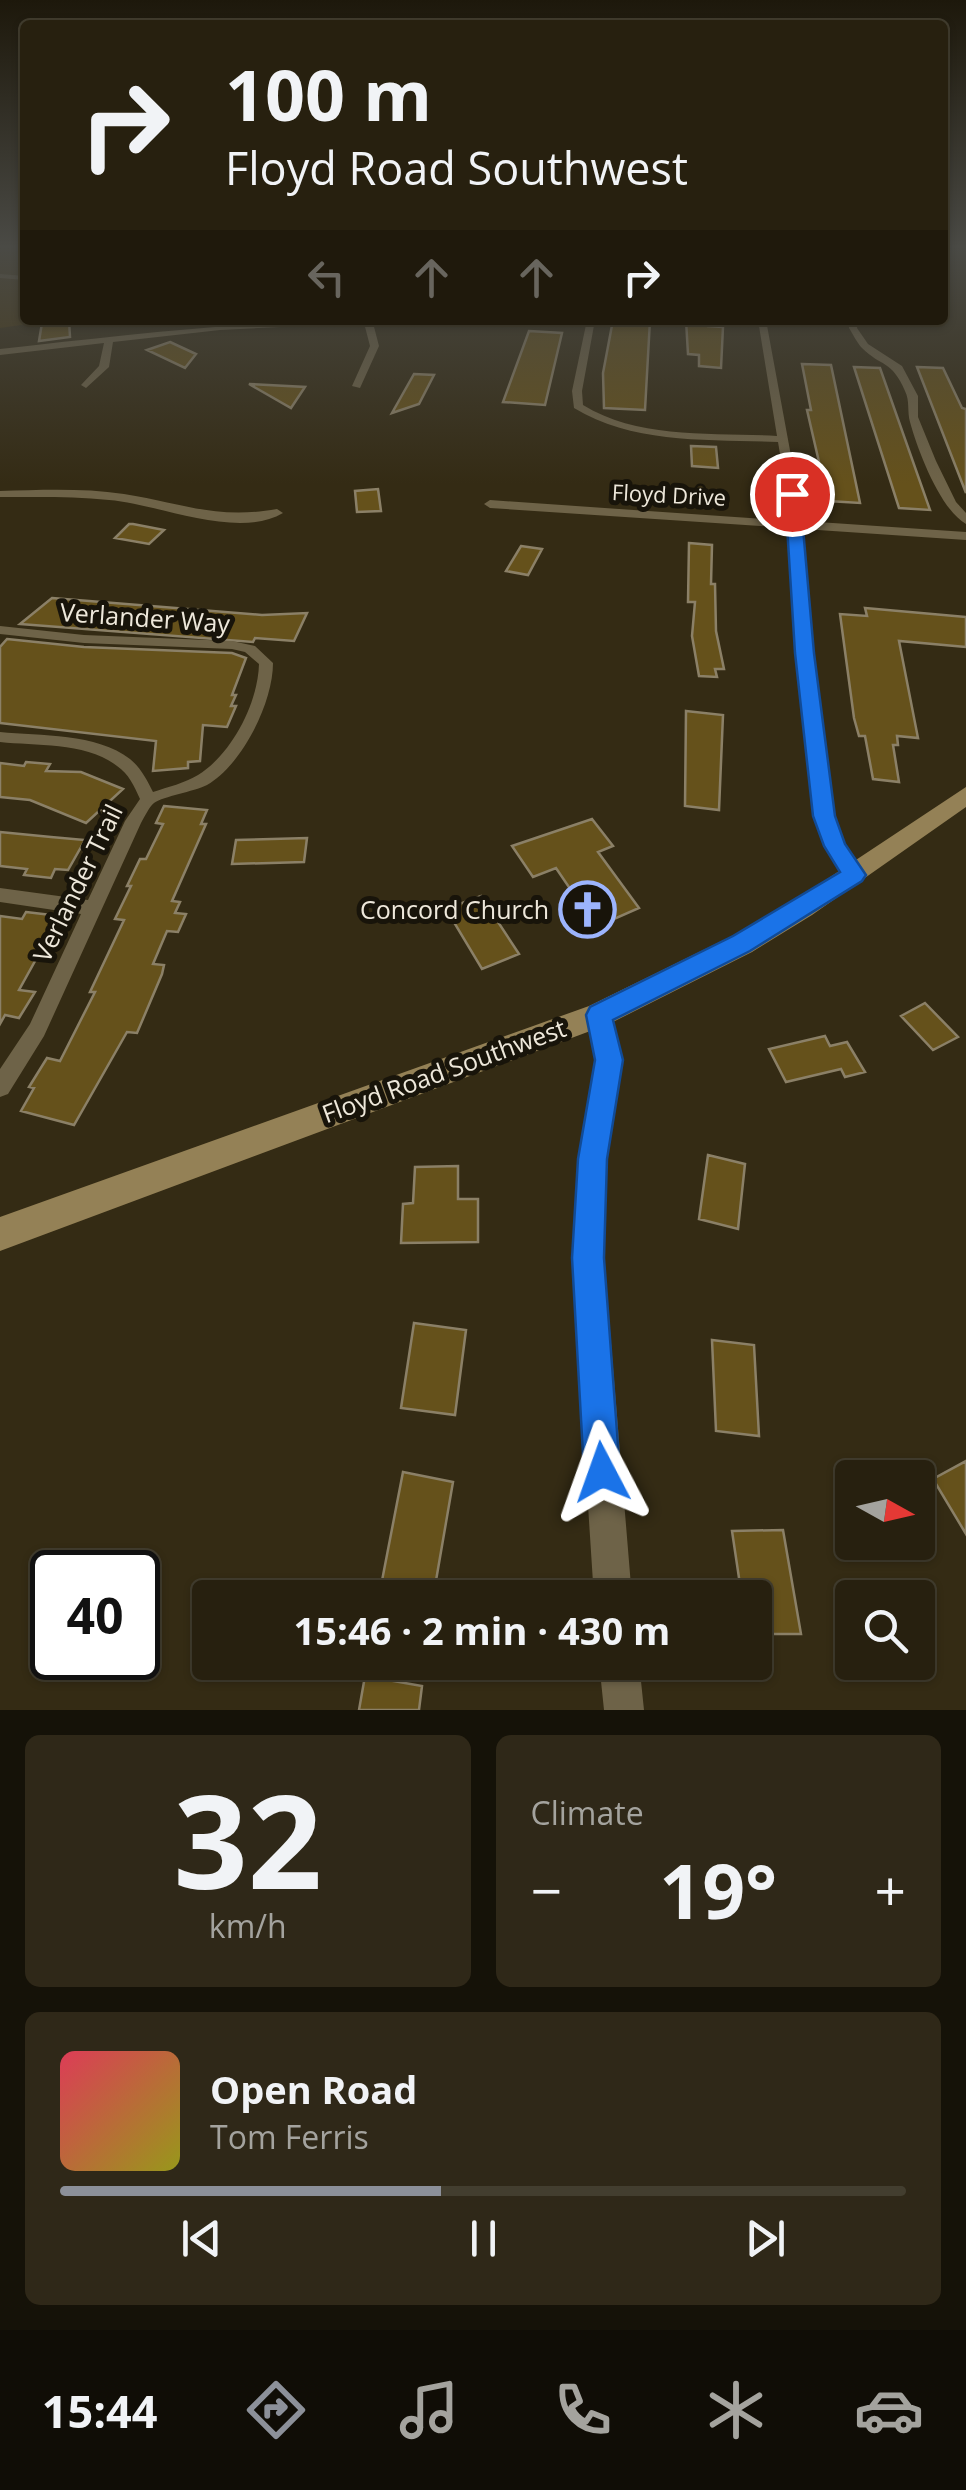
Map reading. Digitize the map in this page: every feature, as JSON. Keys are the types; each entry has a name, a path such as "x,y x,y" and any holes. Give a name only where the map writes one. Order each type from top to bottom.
{"main road":[{"name":"Floyd Road Southwest","path":"0,1234 599,1015 742,944 854,875 966,796"}],"street":[{"path":"0,352 257,325"},
{"path":"357,386 374,354 373,325"},
{"path":"590,325 578,406 592,417 613,425 782,439"},
{"path":"763,325 798,522 804,653 824,816 835,846 854,875"},
{"path":"853,325 858,338 896,366 912,396 913,416 924,448 952,503 966,520"},
{"path":"86,386 104,367 109,339"},
{"path":"0,494 110,496 217,520 277,513"},
{"path":"952,503 949,511 954,525 966,535"},
{"name":"Floyd Drive","path":"490,504 966,535"},
{"name":"Verlander Way","path":"0,630 84,639 232,645 250,649 266,663 266,686 228,758 204,779 148,799"},
{"name":"Verlander Trail","path":"0,737 88,748 109,755 130,766 148,799 133,821 36,1030 0,1087"},
{"path":"0,896 92,908"},
{"path":"599,1015 609,1060 593,1159 588,1258 612,1580"},
{"path":"621,1680 624,1710"}],"building":[{"path":"42,325 69,325 70,337 39,341"},
{"path":"612,325 650,325 645,410 604,408 603,373"},
{"path":"686,325 723,327 721,368 699,366 699,355 688,354"},
{"path":"529,331 562,333 545,405 503,402"},
{"path":"170,342 196,354 185,368 147,350"},
{"path":"802,364 831,365 860,503 828,501 807,410 811,410"},
{"path":"854,367 880,368 930,510 899,508"},
{"path":"917,367 943,368 966,409 966,493"},
{"path":"414,374 434,375 419,404 392,413"},
{"path":"249,384 305,387 291,408"},
{"path":"691,446 716,447 718,468 692,466"},
{"path":"378,489 381,511 357,512 355,491"},
{"path":"129,524 164,530 149,544 115,538"},
{"path":"689,543 712,545 711,584 715,584 716,631 724,669 715,669 717,677 699,676 692,636 695,602 688,602"},
{"path":"521,546 542,549 528,575 506,571"},
{"path":"52,598 262,615 307,613 294,641 255,638 253,642 20,624"},
{"path":"865,608 966,617 966,647 899,641 918,738 897,736 898,745 893,745 899,782 873,779 865,736 859,736 854,718 840,614 867,616"},
{"path":"7,639 84,647 232,653 246,658 232,695 236,695 231,706 236,706 227,727 203,725 200,761 188,762 188,768 153,771 156,741 0,723 0,647"},
{"path":"686,711 723,715 719,810 685,806"},
{"path":"26,762 50,764 46,771 81,772 123,789 86,823 30,800 0,797 0,763 24,766"},
{"path":"164,806 207,810 201,824 206,824 172,901 180,902 175,913 186,914 178,932 167,931 153,964 164,965 137,1033 127,1032 74,1125 21,1111 34,1088 29,1087 47,1058 60,1061 95,992 90,992 124,920 115,919 131,886 127,886 163,824 156,823"},
{"path":"592,819 613,846 598,852 639,908 596,927 556,868 533,877 512,846"},
{"path":"0,832 85,840 68,870 55,869 51,878 24,875 27,869 0,866"},
{"path":"307,838 304,862 232,864 236,840"},
{"path":"481,896 519,954 482,969 446,909"},
{"path":"26,912 60,916 19,990 35,992 19,1018 5,1015 0,1024 0,916 22,919"},
{"path":"925,1003 958,1037 933,1050 901,1016"},
{"path":"825,1036 830,1046 847,1042 865,1072 845,1077 841,1069 786,1082 769,1049"},
{"path":"708,1155 745,1164 738,1229 699,1219"},
{"path":"458,1166 458,1199 478,1199 478,1242 401,1243 403,1204 413,1203 415,1167"},
{"path":"414,1323 466,1330 455,1415 401,1408"},
{"path":"712,1340 754,1345 759,1436 716,1431"},
{"path":"966,1461 966,1534 935,1482 935,1478"},
{"path":"403,1472 453,1482 436,1580 382,1580"},
{"path":"783,1530 801,1634 772,1634 772,1580 739,1580 732,1531"},
{"path":"364,1680 422,1686 419,1710 359,1710"}],"place":[{"name":"Concord Church","path":"588,910"}],"route":[{"path":"602,1472 588,1258 593,1159 609,1060 599,1015 742,944 854,875 835,846 824,816 804,653 798,522 792,494"}]}
